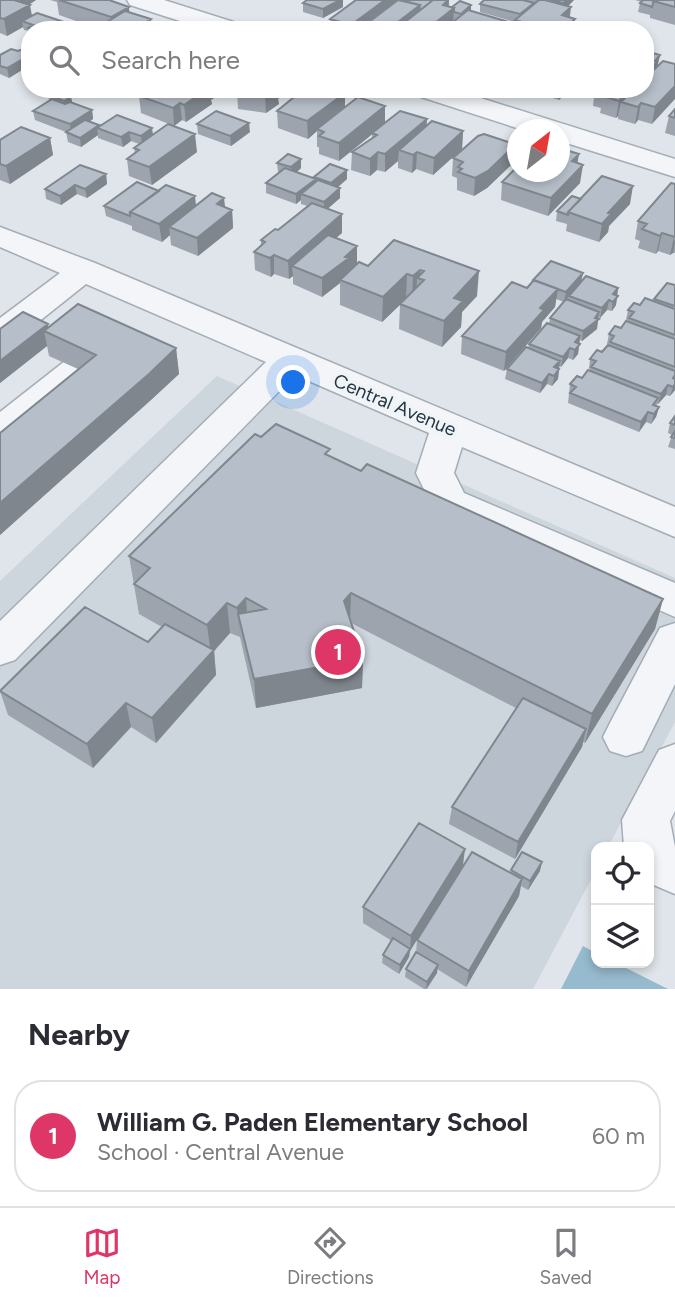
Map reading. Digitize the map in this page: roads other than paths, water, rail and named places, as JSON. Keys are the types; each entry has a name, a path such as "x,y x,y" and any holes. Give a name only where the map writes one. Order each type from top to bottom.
{"street":[{"path":"139,0 206,21"},
{"path":"452,98 518,119"},
{"path":"570,135 675,168"},
{"name":"Central Avenue","path":"0,236 675,523"},
{"path":"0,335 84,270"},
{"path":"130,327 159,303"},
{"path":"0,648 289,360"},
{"path":"0,431 77,369"},
{"path":"449,428 435,473 449,502 675,601"},
{"path":"626,737 675,640"},
{"path":"675,764 646,820 650,859 675,871"}],"water":[{"path":"583,946 591,950 591,968 626,968 668,989 561,989"}],"place":[{"name":"William G. Paden Elementary School","path":"338,652"}]}
